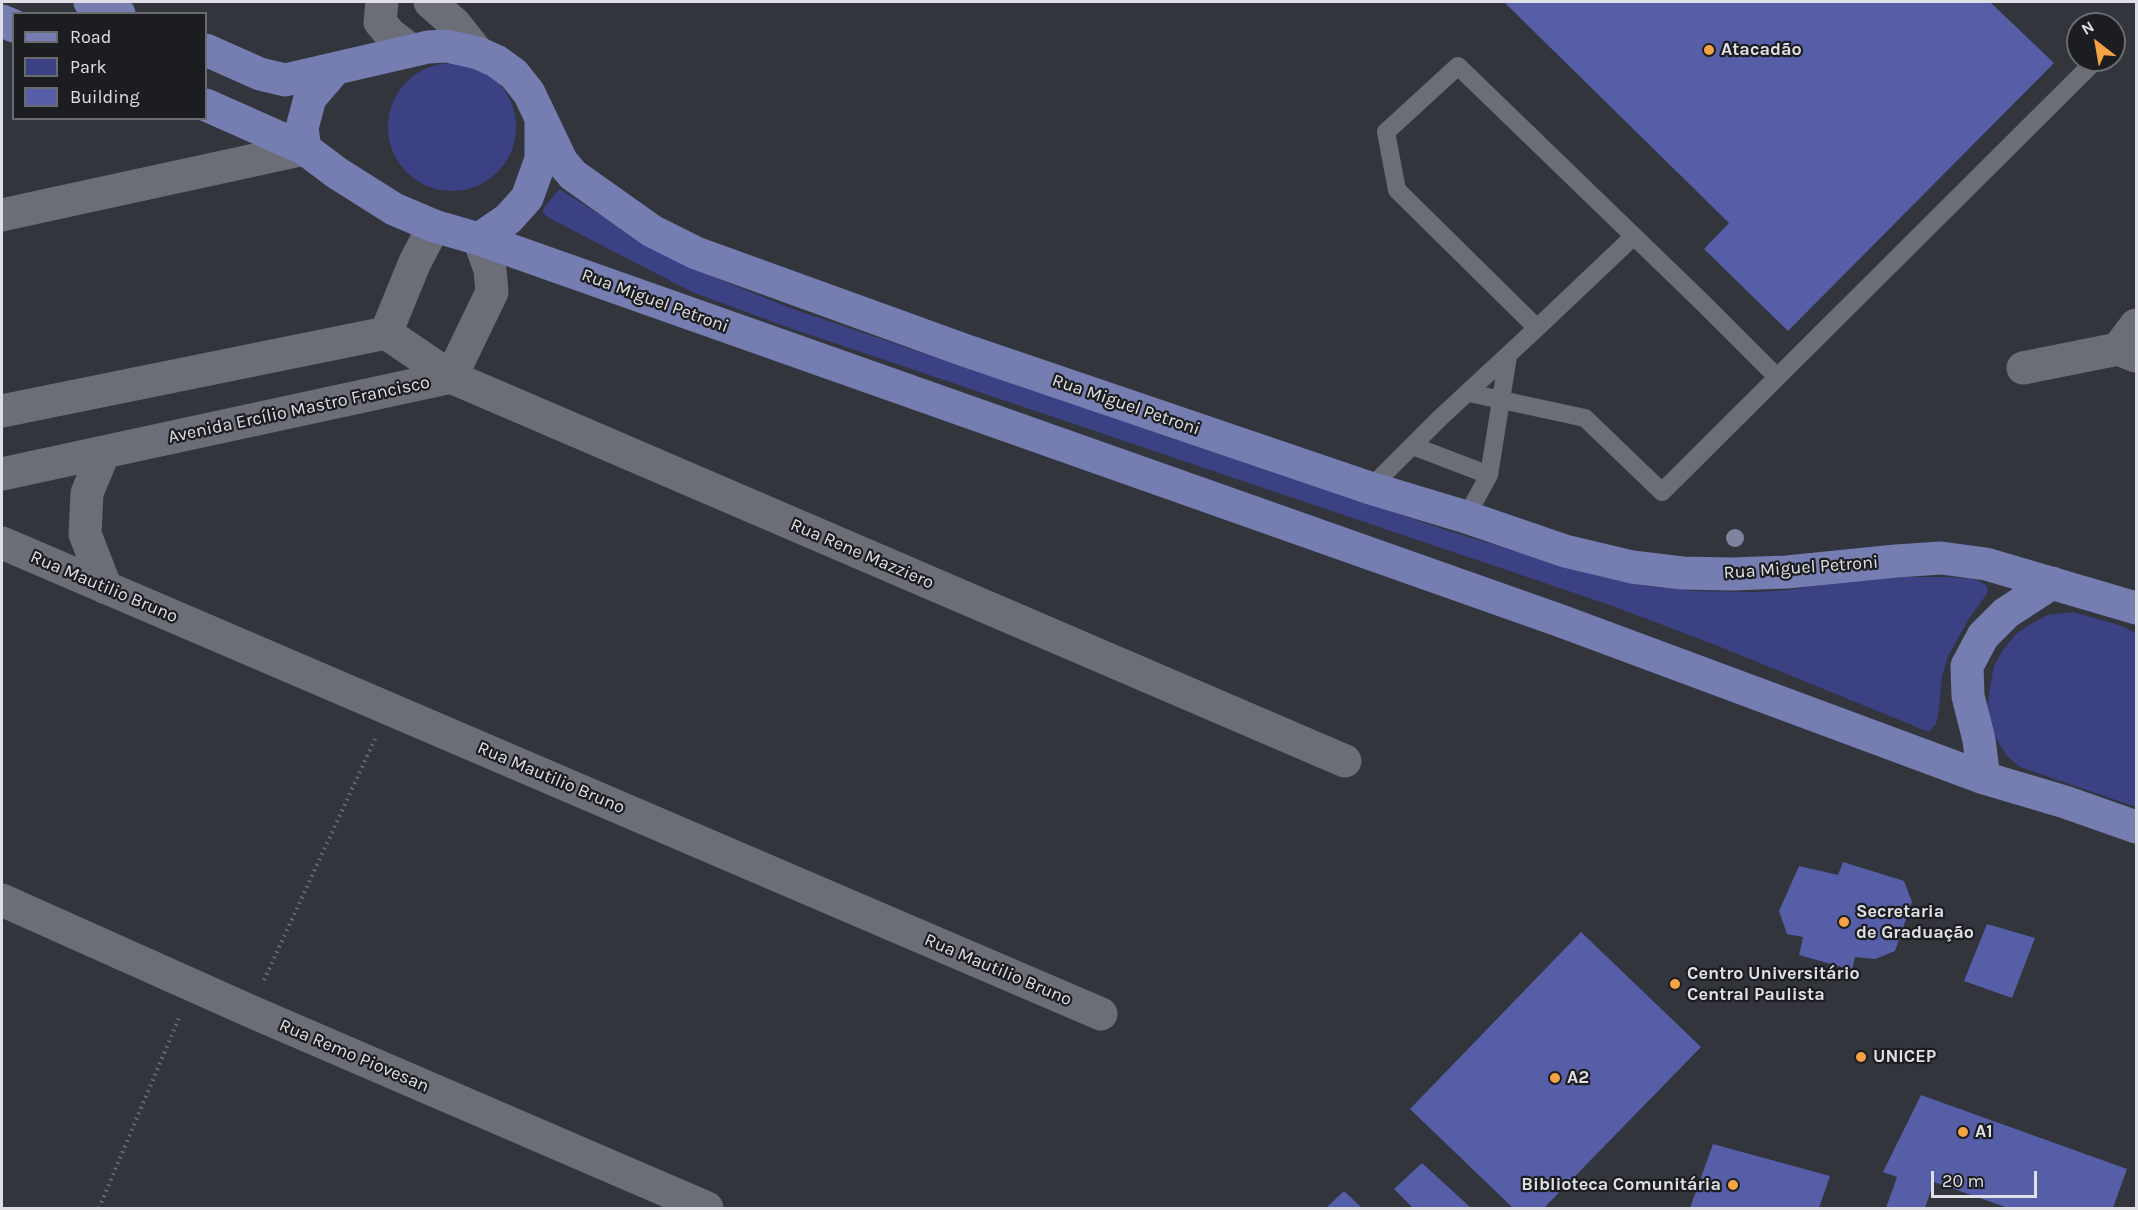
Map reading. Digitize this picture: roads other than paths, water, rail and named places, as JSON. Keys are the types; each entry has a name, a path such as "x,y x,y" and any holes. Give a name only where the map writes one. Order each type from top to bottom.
{"main road":[{"path":"90,2 114,12"},
{"name":"Rua Miguel Petroni","path":"207,50 260,74 285,80 411,50 447,46 478,53 514,74 529,93 562,162 573,176 652,231 696,254 964,350 1370,488 1466,517 1565,551 1632,567 1682,573 1787,572 1941,558 1986,564 2136,608"},
{"path":"304,149 302,128 310,98 335,69"},
{"name":"Rua Miguel Petroni","path":"207,105 304,149 394,209 434,226 479,239 1560,621 1984,778 2065,802 2136,827"},
{"path":"479,239 508,219 527,198 541,159 542,121"},
{"path":"1984,778 1979,740 1968,696 1967,666 1983,636 1990,628 2006,613 2052,583"}],"street":[{"path":"382,2 380,21 390,34 411,50"},
{"path":"430,2 455,24 478,53"},
{"path":"2,215 304,149"},
{"path":"2,411 386,333 415,262 434,226"},
{"name":"Avenida Ercílio Mastro Francisco","path":"2,474 451,377 492,292 490,270 479,239"},
{"name":"Rua Rene Mazziero","path":"386,333 451,377 1345,761"},
{"path":"2023,368 2130,343"},
{"path":"104,452 87,493 85,534 106,588"},
{"name":"Rua Mautilio Bruno","path":"2,543 1101,1014"},
{"name":"Rua Remo Piovesan","path":"2,900 250,1011 707,1209"}],"lane":[{"path":"1538,328 1397,190 1386,132 1458,66 1778,377"},
{"path":"1469,393 1585,418 1662,492 2084,72"},
{"path":"1370,488 1634,236"},
{"path":"1466,517 1489,475 1508,356"},
{"path":"1413,446 1489,475"}],"place":[{"name":"Atacadão","path":"1709,50"},
{"name":"Secretaria de Graduação","path":"1844,922"},
{"name":"Centro Universitário Central Paulista","path":"1675,984"},
{"name":"UNICEP","path":"1861,1057"},
{"name":"A2","path":"1555,1078"},
{"name":"A1","path":"1963,1132"},
{"name":"Biblioteca Comunitária","path":"1733,1185"}]}
